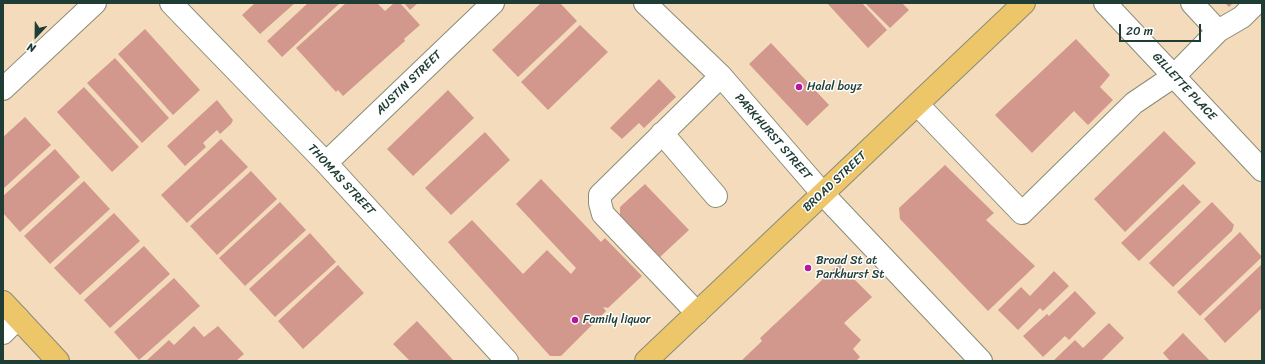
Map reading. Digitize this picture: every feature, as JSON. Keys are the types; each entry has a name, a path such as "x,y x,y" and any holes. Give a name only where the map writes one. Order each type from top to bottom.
{"main road":[{"name":"BROAD STREET","path":"646,361 1024,3"},
{"path":"3,302 11,326 58,361"}],"street":[{"path":"3,88 95,3"},
{"name":"THOMAS STREET","path":"170,3 326,163 507,361"},
{"name":"AUSTIN STREET","path":"326,163 493,3"},
{"name":"PARKHURST STREET","path":"645,3 721,76 823,194 981,361"},
{"name":"GILLETTE PLACE","path":"1105,3 1262,170"},
{"path":"1192,3 1218,31"},
{"path":"918,105 1022,212 1134,103 1174,76 1218,31 1242,17 1256,3"},
{"path":"697,313 603,214 600,195 605,188 721,76"},
{"path":"662,133 716,196"}],"building":[{"path":"255,3 295,3 260,34 242,15"},
{"path":"308,3 340,3 282,57 267,41"},
{"path":"346,3 377,3 385,11 394,3 400,3 420,25 404,39 405,41 343,96 338,90 336,92 296,48"},
{"path":"404,3 418,3 410,10"},
{"path":"541,3 560,3 577,21 518,77 492,50"},
{"path":"827,3 862,3 887,30 868,48"},
{"path":"865,3 902,3 909,10 890,28"},
{"path":"1225,3 1233,3 1229,7"},
{"path":"580,25 608,52 548,110 521,82"},
{"path":"145,29 200,90 173,115 118,54"},
{"path":"1076,39 1110,75 1100,87 1113,100 1088,125 1074,111 1032,153 995,115"},
{"path":"771,43 829,105 807,126 749,64"},
{"path":"115,58 169,118 142,143 87,83"},
{"path":"659,79 676,97 644,128 639,123 622,139 610,128"},
{"path":"84,87 139,147 112,172 57,112"},
{"path":"448,90 474,118 413,176 387,149"},
{"path":"217,100 233,120 231,124 220,134 217,130 203,143 206,147 185,166 167,146"},
{"path":"25,117 51,145 3,189 3,137"},
{"path":"1164,131 1196,163 1125,232 1094,199"},
{"path":"485,132 510,160 451,215 425,188"},
{"path":"221,139 248,167 187,223 161,195"},
{"path":"55,149 80,177 20,232 3,213 3,196"},
{"path":"945,165 994,213 986,220 1035,266 988,311 900,219 899,208"},
{"path":"251,171 277,199 217,255 190,226"},
{"path":"541,179 601,242 605,238 642,276 608,308 603,307 606,311 561,356 550,356 448,242 472,220 523,274 547,250 571,274 576,268 516,204"},
{"path":"84,181 110,209 50,264 24,236"},
{"path":"645,184 689,230 660,257 620,215 620,207"},
{"path":"1183,184 1201,202 1139,261 1121,243"},
{"path":"280,202 306,230 245,286 219,258"},
{"path":"1212,202 1234,225 1232,231 1173,287 1149,263"},
{"path":"114,213 140,241 80,295 54,268"},
{"path":"1240,232 1262,257 1200,316 1177,292"},
{"path":"310,233 336,262 275,317 249,289"},
{"path":"144,246 170,274 110,328 84,300"},
{"path":"839,264 872,297 844,323 861,340 853,349 860,357 856,361 741,361 762,341 760,338"},
{"path":"1262,264 1262,308 1225,343 1204,319"},
{"path":"338,265 364,293 303,349 278,321"},
{"path":"1054,271 1069,286 1043,311 1040,308 1018,330 998,310 1021,287 1030,296"},
{"path":"174,278 200,306 139,360 114,332"},
{"path":"1075,291 1096,313 1069,340 1065,336 1043,357 1023,336 1047,314 1049,316"},
{"path":"417,321 454,361 410,361 393,344"},
{"path":"1109,323 1124,338 1101,361 1053,361 1075,340 1083,348"},
{"path":"194,326 204,337 218,326 244,354 236,361 146,361 169,340 174,345"},
{"path":"1183,333 1210,361 1170,361 1163,353"}],"place":[{"name":"Halal boyz","path":"799,87"},
{"name":"Broad St at Parkhurst St","path":"808,268"},
{"name":"Family liquor","path":"575,320"}]}
